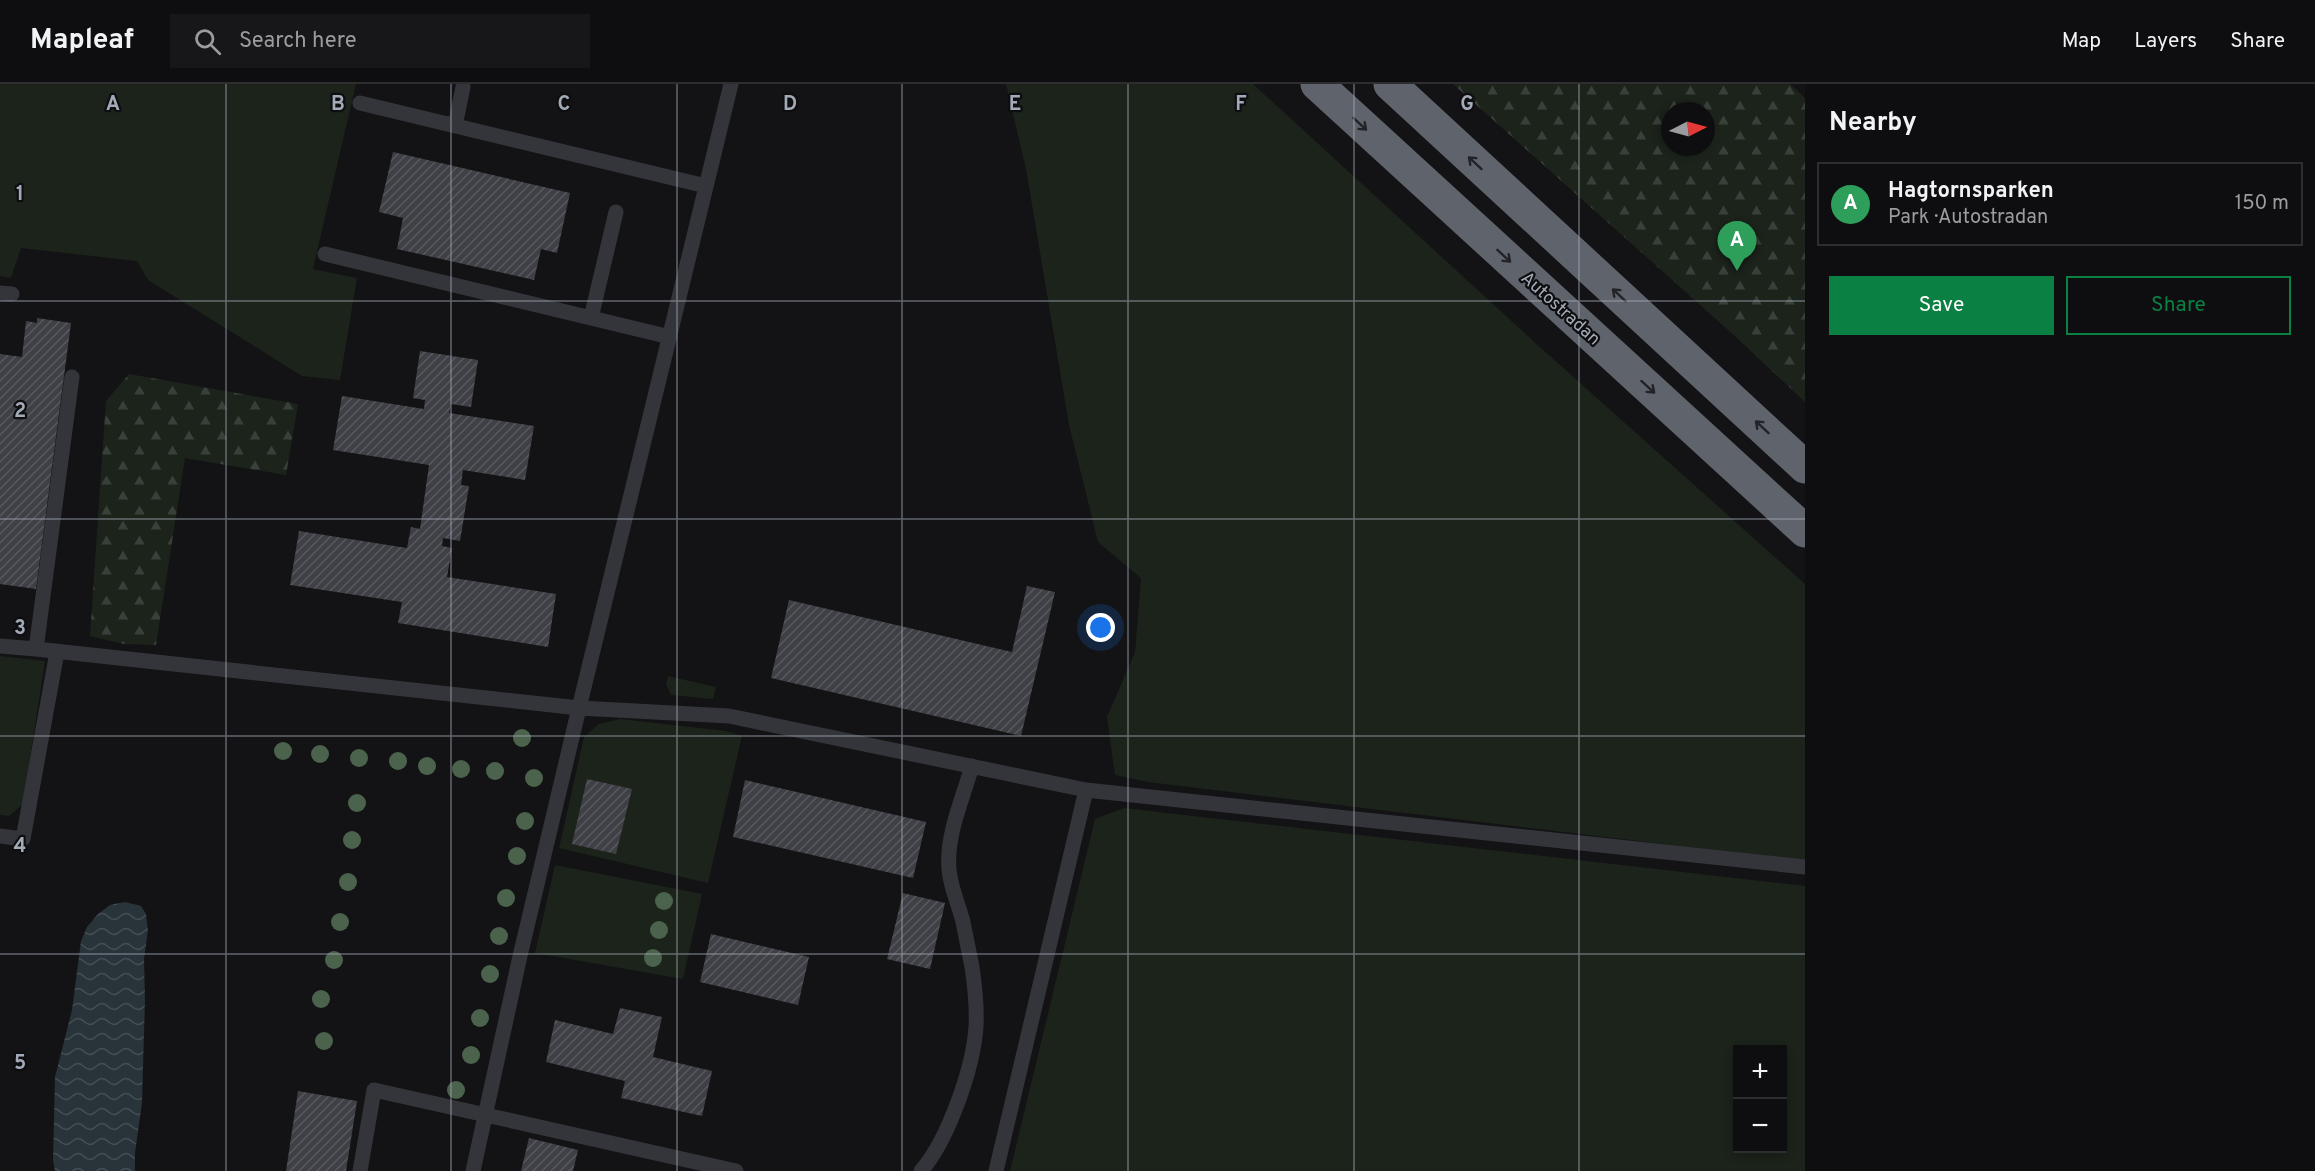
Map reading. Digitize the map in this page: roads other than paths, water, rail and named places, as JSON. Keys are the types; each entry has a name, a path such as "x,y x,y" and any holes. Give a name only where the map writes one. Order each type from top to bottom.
{"highway":[{"name":"Autostradan","path":"1317,84 1805,531"},
{"path":"1390,84 1805,467"}],"lane":[{"path":"473,1171 579,708 731,84"},
{"path":"455,126 463,87"},
{"path":"360,103 706,186"},
{"path":"591,318 616,212"},
{"path":"325,254 670,338"},
{"path":"36,649 72,377"},
{"path":"0,646 579,708 729,716 1086,790 1805,867"},
{"path":"0,836 23,839 57,652"},
{"path":"921,1171 932,1158 947,1130 961,1089 976,1029 976,1000 972,969 963,922 949,870 949,848 972,766"},
{"path":"996,1171 1086,790"},
{"path":"360,1171 374,1090 736,1171"}],"water":[{"path":"125,902 141,906 146,914 148,930 144,959 142,1103 135,1153 135,1171 55,1171 53,1160 55,1077 72,1010 81,941 87,927 98,914 110,905"}],"place":[{"name":"Hagtornsparken","path":"1737,271"}]}
